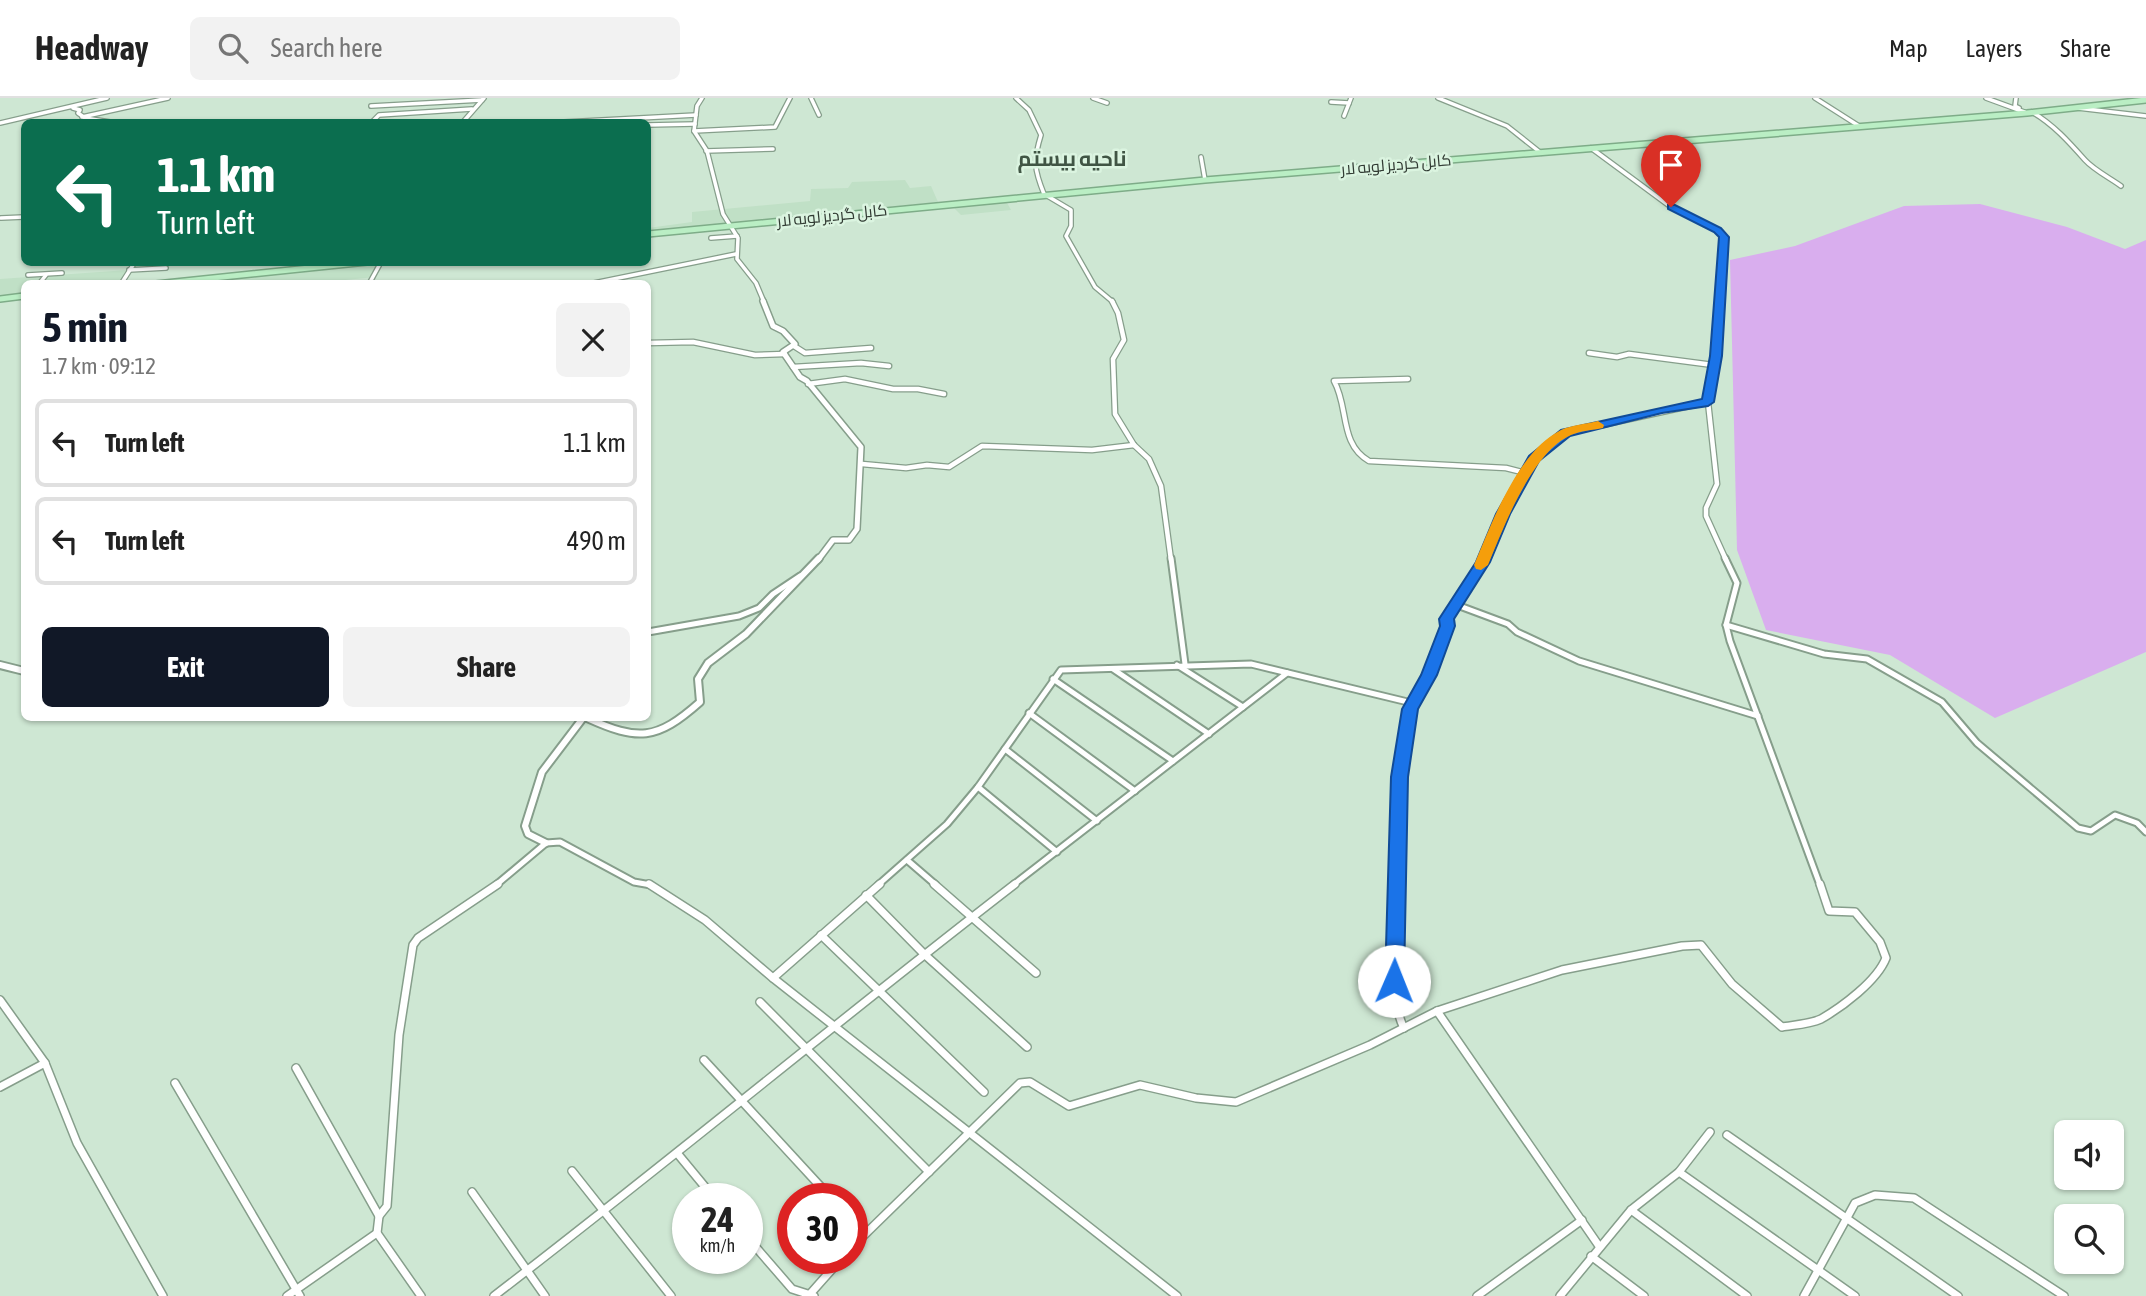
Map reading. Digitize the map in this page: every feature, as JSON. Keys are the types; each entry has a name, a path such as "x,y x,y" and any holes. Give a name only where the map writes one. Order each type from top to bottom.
{"highway":[{"name":"کابل گردیز لویه لار","path":"651,234 1044,194 2078,108 2146,100"},
{"path":"194,280 329,266"},
{"path":"0,299 21,296"}],"street":[{"path":"0,123 74,108 107,98"},
{"path":"82,117 168,98"},
{"path":"694,131 695,116 702,98"},
{"path":"694,131 775,127 790,98"},
{"path":"811,98 819,115"},
{"path":"1016,98 1029,110 1041,135 1034,161 1044,194 1071,210 1071,226 1066,236 1095,287 1111,299 1118,313 1124,340 1113,359 1115,414 1134,445 1149,459 1161,486 1181,664 1243,707"},
{"path":"1093,98 1107,103"},
{"path":"1344,116 1351,98"},
{"path":"1438,98 1458,104 1526,137 1541,153"},
{"path":"1815,98 1859,126"},
{"path":"1986,98 2019,108 2050,122 2056,132 2080,151 2084,159 2122,186"},
{"path":"2016,98 2015,106 2019,108"},
{"path":"372,106 483,99"},
{"path":"465,119 483,99"},
{"path":"1326,110 1331,100 1349,103"},
{"path":"74,108 79,110 78,113 82,117 93,119"},
{"path":"2078,108 2146,116"},
{"path":"375,119 379,115 472,109"},
{"path":"630,119 695,116"},
{"path":"651,125 695,124"},
{"path":"694,131 706,151 728,226 737,236 739,242 736,254 746,273 756,283 773,326 783,331 794,346 805,353 871,348"},
{"path":"868,1230 1020,1083 1030,1082 1069,1106 1140,1085 1196,1098 1236,1102 1370,1045 1437,1010 1562,970 1682,946 1702,944 1732,984 1782,1027 1819,1020 1881,971 1886,958 1880,942 1855,912 1829,911 1726,625 1737,583 1706,516 1706,508 1717,484 1708,402 1724,237 1717,230 1671,207 1591,148"},
{"path":"706,151 773,149"},
{"path":"1201,157 1200,166 1205,180"},
{"path":"1,218 21,217"},
{"path":"711,238 737,236"},
{"path":"609,280 736,254"},
{"path":"123,280 132,266"},
{"path":"129,270 166,268"},
{"path":"28,275 62,273"},
{"path":"42,280 46,275"},
{"path":"651,343 680,341 710,345 755,357 785,354"},
{"path":"592,721 620,732 646,733 682,719 700,702 698,679 708,663 746,634 812,568 833,540 849,540 857,529 861,447 783,352 794,346"},
{"path":"1589,353 1713,365"},
{"path":"793,367 861,363 889,366"},
{"path":"808,384 845,379 893,389 918,388 944,394"},
{"path":"1408,379 1334,381 1342,395 1344,427 1360,456 1369,461 1506,468 1526,472"},
{"path":"1404,1028 1399,1019 1394,976 1399,777 1412,704 1429,675 1448,626 1446,619 1483,562 1503,514 1533,459 1565,433 1708,402"},
{"path":"862,464 906,468 927,465 948,467 982,446 1092,450 1134,445"},
{"path":"651,631 739,616 759,608 773,594 812,568"},
{"path":"1457,605 1508,624 1517,632 1579,661 1758,716"},
{"path":"1726,625 1824,654 1867,659 1942,702 1977,743 2078,828 2091,831 2115,815 2137,823 2146,832"},
{"path":"773,978 947,824 978,788 1061,670 1181,664 1251,664 1412,704"},
{"path":"0,665 21,670"},
{"path":"1113,669 1209,734"},
{"path":"494,1296 677,1153 833,1025 1287,673"},
{"path":"1053,679 1173,761"},
{"path":"1029,713 1135,791"},
{"path":"583,721 542,772 525,826 528,834 546,843 560,842 634,882 648,883 705,920 773,978 1177,1296"},
{"path":"1005,749 1097,821"},
{"path":"978,788 1056,852"},
{"path":"421,1296 377,1233 379,1216 387,1206 399,1035 413,945 418,938 477,899 546,843"},
{"path":"907,860 1036,973"},
{"path":"866,895 924,954 1027,1047"},
{"path":"821,935 984,1092"},
{"path":"0,1000 46,1063 78,1143 163,1296"},
{"path":"760,1002 929,1172"},
{"path":"1437,1010 1599,1246"},
{"path":"704,1060 817,1183"},
{"path":"0,1087 46,1063"},
{"path":"296,1068 379,1216"},
{"path":"176,1083 298,1293"},
{"path":"1560,1296 1631,1210 1679,1172 1710,1132"},
{"path":"1727,1135 1958,1296"},
{"path":"677,1153 702,1183"},
{"path":"572,1171 671,1296"},
{"path":"1679,1172 1856,1296"},
{"path":"472,1192 545,1296"},
{"path":"1804,1296 1846,1218 1860,1198 1888,1195 1914,1198 2064,1296"},
{"path":"1631,1210 1747,1296"},
{"path":"1477,1296 1582,1220"},
{"path":"287,1296 298,1293 377,1233"},
{"path":"763,1255 792,1289 812,1295 829,1274"},
{"path":"1591,1256 1644,1296"}],"shaded area":[{"path":"905,180 910,188 931,186 938,202 651,232 651,228 692,222 692,212 810,201 811,189 848,188 852,182"},
{"path":"1006,201 1011,210 961,215 951,205"},
{"path":"1980,204 2067,227 2125,249 2146,240 2146,652 1995,718 1890,655 1766,630 1737,550 1730,260 1795,246 1904,206"},
{"path":"351,266 380,266 375,277 346,280 216,279"},
{"path":"128,270 124,280 21,280 21,295 0,298 0,279"}],"slow traffic":[{"path":"1481,565 1503,514 1533,459 1565,433 1598,425"}],"district":[{"name":"ناحیه بیستم","path":"1072,158"}],"route":[{"path":"1394,981 1399,777 1410,709 1417,692 1429,675 1448,626 1446,619 1483,562 1503,514 1533,459 1565,433 1708,402 1716,356 1724,237 1717,230 1671,207"}]}
